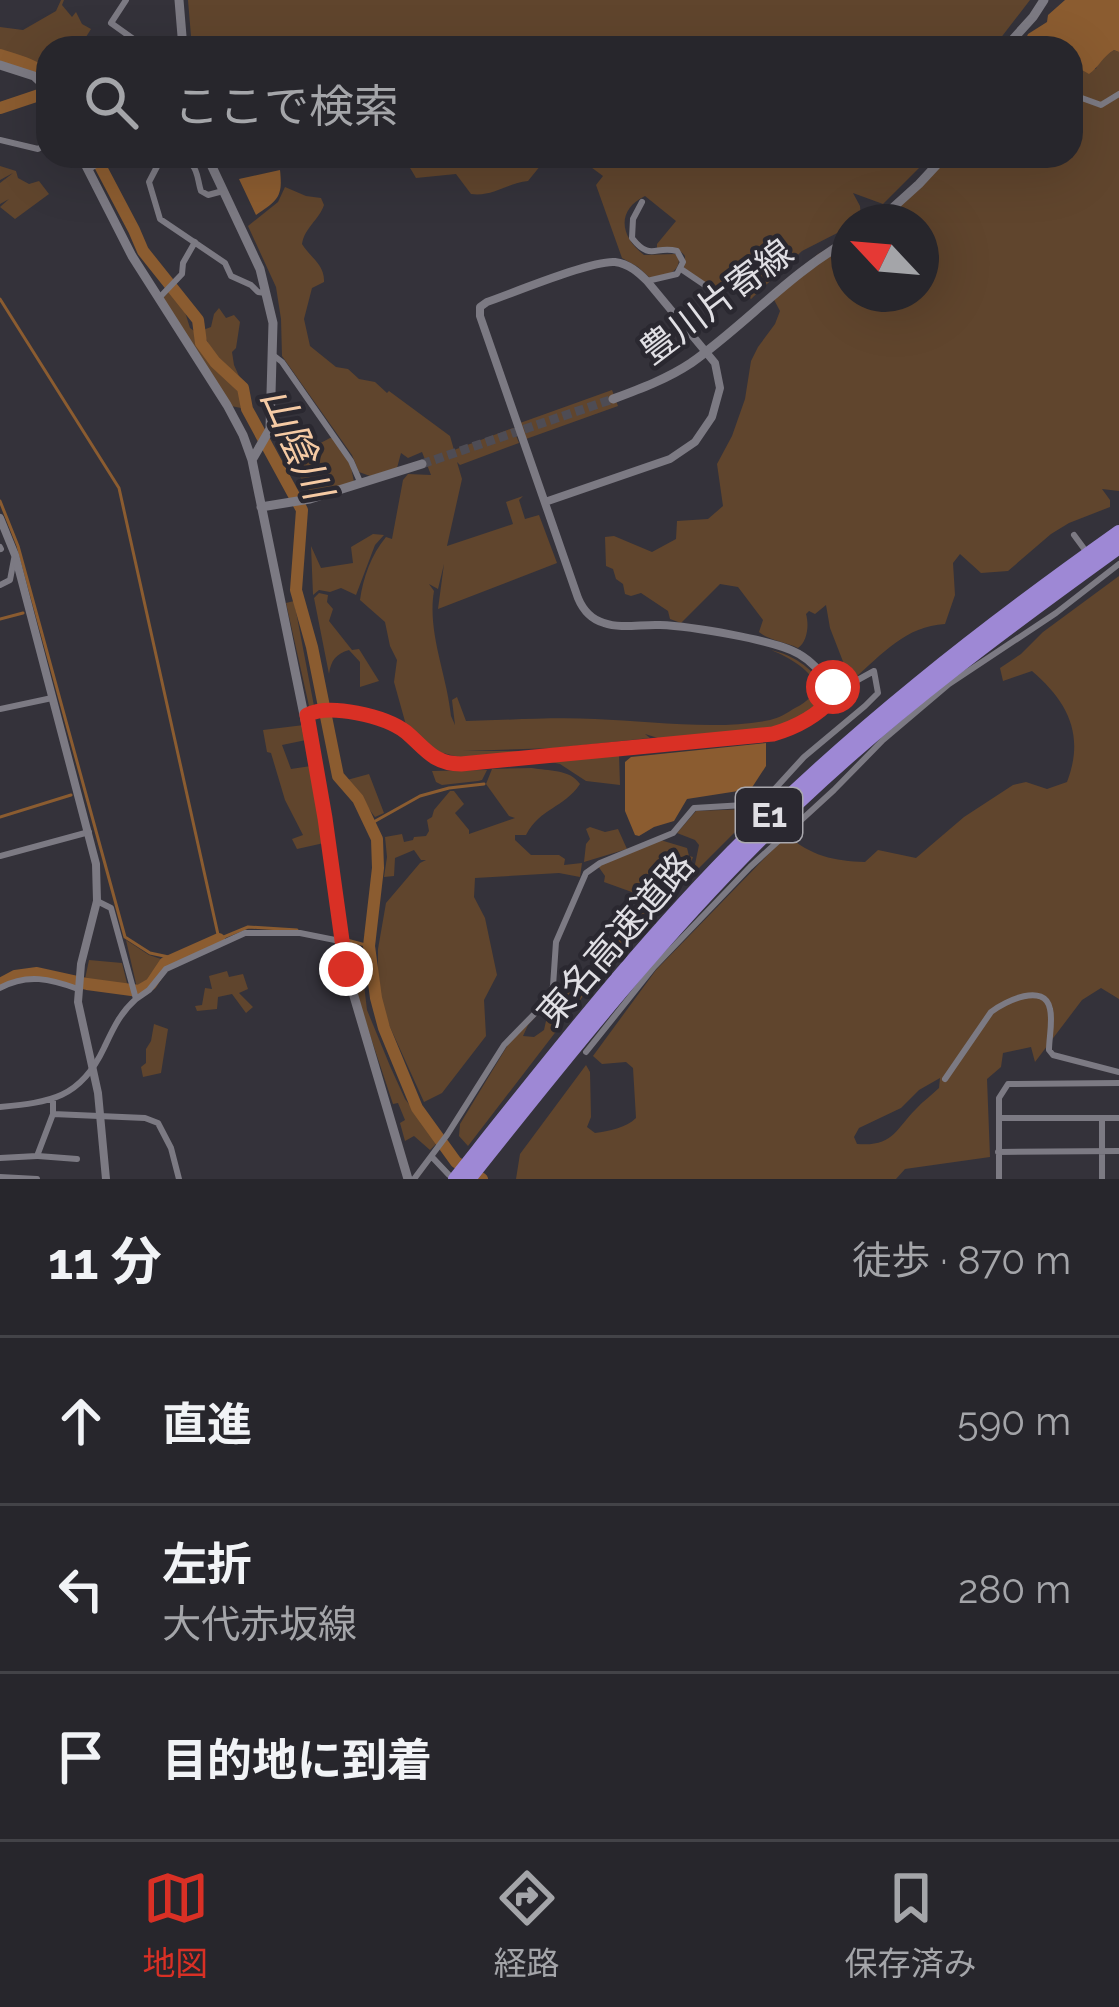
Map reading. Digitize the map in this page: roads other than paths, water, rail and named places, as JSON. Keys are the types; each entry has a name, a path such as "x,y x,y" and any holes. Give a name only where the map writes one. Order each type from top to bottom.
{"highway":[{"name":"東名高速道路","path":"478,1158 638,954 788,797 898,698 1119,532"},
{"name":"東名高速道路","path":"457,1177 646,961 796,805 966,659 1119,547"}],"main road":[{"path":"179,0 182,36"},
{"path":"1016,36 1043,0"},
{"path":"0,65 36,78"},
{"path":"212,168 260,268 273,323 270,429 254,458"},
{"path":"897,204 934,168"},
{"path":"88,169 113,222 164,294 254,458 260,507 309,713 350,989 411,1179"},
{"name":"豊川片寄線","path":"613,399 671,374 831,250"},
{"path":"260,507 305,499 422,464"}],"street":[{"path":"126,0 111,23 129,36"},
{"path":"1083,99 1101,105 1119,94"},
{"path":"0,140 36,149"},
{"path":"156,168 149,182 158,215 225,262 231,277 266,292"},
{"path":"193,168 198,186 208,195 223,191"},
{"path":"643,202 633,219 632,238 646,251 676,251 683,262 677,274 647,281"},
{"path":"164,294 182,274 195,242"},
{"path":"545,502 670,459 695,442 712,417 719,371 647,281 629,266 601,263 480,307 480,316 545,502 582,606 593,619 615,625 680,626 788,649 809,661 834,693"},
{"path":"681,269 712,290"},
{"path":"273,355 351,461 361,484"},
{"path":"0,518 10,580 0,585"},
{"path":"1074,535 1103,573"},
{"path":"5,549 52,698 97,873 97,901 79,984 80,1017 98,1093 106,1179"},
{"path":"586,1052 654,967 750,867 918,708 1119,564"},
{"path":"309,713 330,709 388,723 435,759 452,764 773,734 801,724 829,703 834,693 874,671 878,692 760,804 694,808 673,833 589,869 559,932 553,986 545,1003 504,1045 445,1138 411,1179"},
{"path":"0,709 52,698"},
{"path":"807,760 832,787"},
{"path":"0,856 89,832"},
{"path":"97,901 111,908 134,993"},
{"path":"0,1107 52,1101 92,1070 134,993 154,985 166,969 244,933 340,940"},
{"path":"0,988 35,977 79,984"},
{"path":"945,1079 992,1012 1034,994 1050,1006 1049,1050 1053,1055 1119,1072"},
{"path":"998,1179 999,1098 1008,1084 1119,1083"},
{"path":"37,1156 53,1114 52,1101"},
{"path":"53,1114 145,1118 158,1123 179,1179"},
{"path":"999,1118 1119,1118"},
{"path":"1102,1118 1102,1179"},
{"path":"998,1152 1119,1151"},
{"path":"433,1155 457,1177"},
{"path":"0,1158 77,1159"},
{"path":"0,1177 37,1179"}],"waterway":[{"name":"山陰川","path":"0,55 36,69"},
{"path":"0,108 36,96"},
{"name":"山陰川","path":"101,168 143,251 198,320 201,343 243,388 247,409 302,510 296,590 338,776 358,799 377,839 369,946 384,1028 417,1108 456,1162 482,1179"},
{"path":"0,299 119,488 219,939 248,927 297,930"},
{"path":"0,501 18,546 125,937 150,953 178,959"},
{"path":"0,619 23,613"},
{"path":"370,824 420,796 484,784"},
{"path":"0,817 71,795"},
{"path":"0,984 37,973 139,991 151,984 165,963 219,939"},
{"path":"347,940 369,946"}],"tunnel":[{"path":"422,464 613,399"}]}
